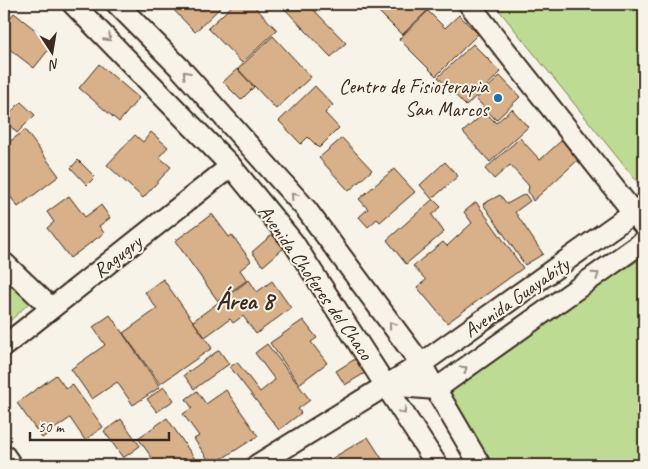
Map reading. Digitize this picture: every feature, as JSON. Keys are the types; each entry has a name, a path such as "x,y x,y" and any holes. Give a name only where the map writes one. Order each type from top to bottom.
{"street":[{"name":"Avenida Choferes del Chaco","path":"73,4 231,166 293,242 437,465"},
{"name":"Avenida Choferes del Chaco","path":"117,4 179,67 306,209 422,364 480,465"},
{"path":"470,4 641,215"},
{"name":"Ragugry","path":"4,346 231,166"},
{"name":"Avenida Guayabity","path":"257,465 422,364 641,215"},
{"name":"Avenida Guayabity","path":"436,389 644,241"},
{"path":"4,262 51,308"},
{"path":"386,385 436,389"},
{"path":"4,455 12,465"}],"green space":[{"path":"494,4 644,4 644,179 638,183"},
{"path":"644,257 644,465 489,465 440,387"},
{"path":"4,275 31,301 4,327"}],"building":[{"path":"168,4 224,4 195,32"},
{"path":"234,4 252,4 277,30 242,63 208,28"},
{"path":"280,4 308,4 346,43 331,57"},
{"path":"371,4 434,4 402,35"},
{"path":"428,11 445,28 459,15 478,34 436,76 399,39"},
{"path":"14,13 53,44 34,68 8,48 4,53 4,26"},
{"path":"273,36 311,77 276,109 238,69"},
{"path":"473,44 501,72 466,106 438,77"},
{"path":"99,64 139,98 119,122 79,88"},
{"path":"237,69 254,87 241,100 223,82"},
{"name":"Centro de Fisioterapia San Marcos","path":"500,76 520,97 496,120 476,99"},
{"path":"315,86 333,105 325,113 339,128 319,148 308,137 301,144 279,121"},
{"path":"21,102 35,115 17,133 4,119"},
{"path":"512,109 528,127 490,162 463,132 485,112 496,123"},
{"path":"25,130 59,176 18,207 4,188 4,146"},
{"path":"151,132 168,147 159,157 171,167 143,198 107,165 135,135 143,142"},
{"path":"342,138 372,170 349,191 319,158"},
{"path":"520,138 540,160 562,140 579,159 533,201 528,191 529,186 510,165 494,179 485,169"},
{"path":"78,160 95,177 87,185 71,168"},
{"path":"445,162 458,176 432,199 420,185"},
{"path":"394,169 415,192 380,222 377,219 368,227 359,217 368,209 359,199"},
{"path":"525,194 530,201 515,212 543,254 525,265 483,204 500,195 507,204"},
{"path":"69,196 85,217 101,205 110,218 99,226 104,233 70,258 47,228 54,222 47,212"},
{"path":"433,199 441,207 432,215 444,232 406,264 387,240"},
{"path":"476,202 523,268 447,323 417,287 426,280 413,266 443,242 447,246 472,223 464,212"},
{"path":"212,214 229,237 232,235 251,261 240,270 247,280 218,301 175,241"},
{"path":"274,233 285,247 263,266 252,252"},
{"path":"163,279 212,348 160,384 123,333 157,309 145,292"},
{"path":"249,280 257,292 272,281 291,308 256,334 243,316 233,323 230,319 205,337 193,321"},
{"path":"110,315 160,387 133,405 117,382 92,399 71,369 105,345 93,327"},
{"path":"303,320 317,338 311,342 327,363 299,384 270,343"},
{"path":"267,344 310,400 298,409 301,413 279,430 230,367 237,362 260,392 275,380 255,353"},
{"path":"219,350 229,364 194,389 184,375"},
{"path":"355,359 365,373 345,385 336,371"},
{"path":"56,375 66,389 72,384 103,427 85,440 70,418 42,438 17,403"},
{"path":"164,387 174,400 157,412 147,399"},
{"path":"226,390 258,436 212,465 194,439 199,436 183,414 192,408 186,399 197,391 206,404"},
{"path":"167,418 195,459 185,465 157,465 138,438"},
{"path":"121,419 140,446 123,458 104,431"},
{"path":"368,437 386,465 328,465 326,462"}],"place":[{"name":"Centro de Fisioterapia San Marcos","path":"498,98"}],"district":[{"name":"Área 8","path":"245,300"}]}
